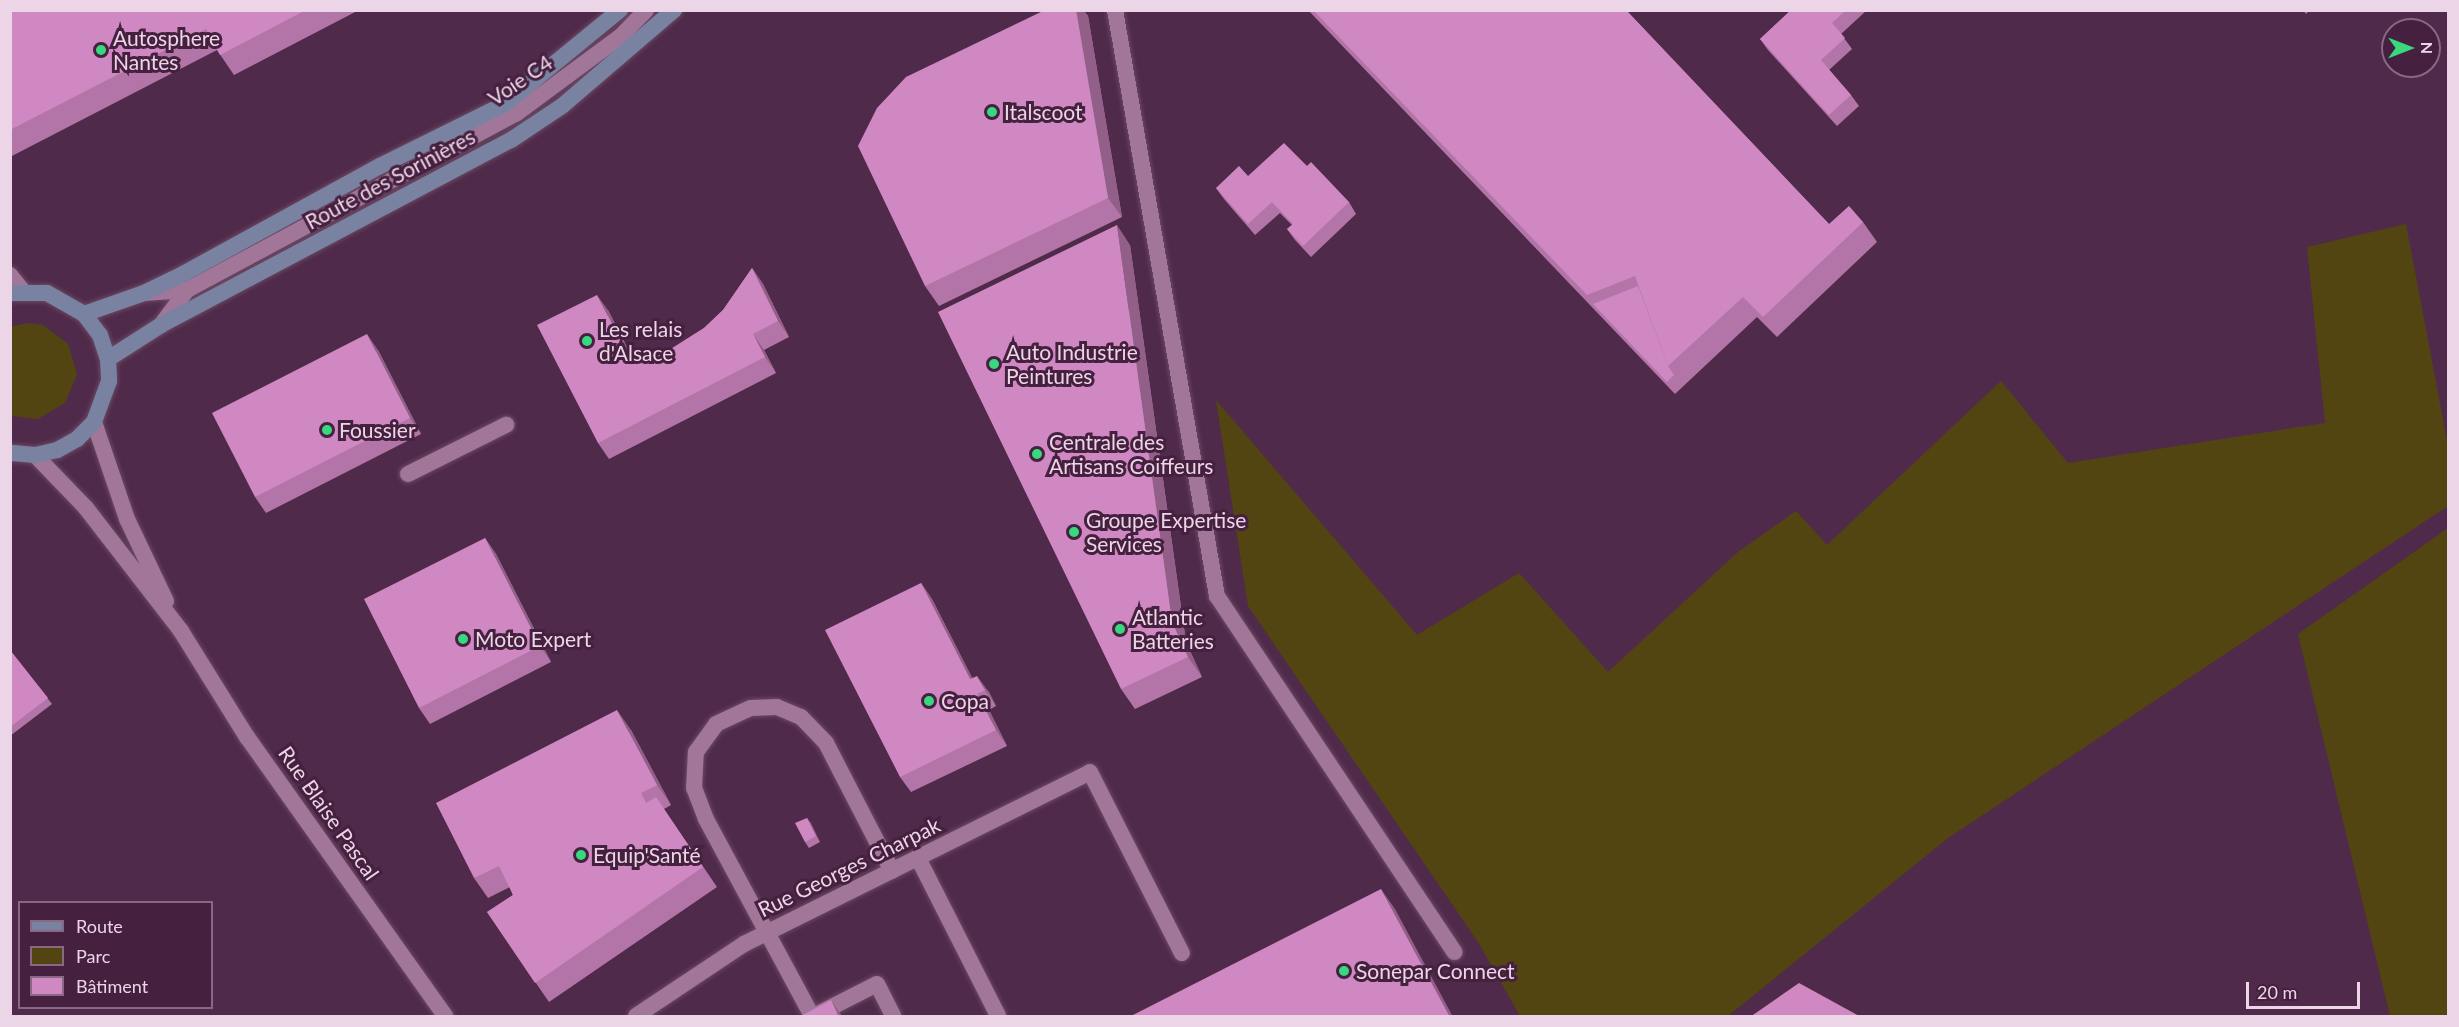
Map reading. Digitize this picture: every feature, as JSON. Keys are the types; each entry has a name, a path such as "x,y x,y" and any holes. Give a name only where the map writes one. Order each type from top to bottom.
{"main road":[{"name":"Route des Sorinières","path":"84,314 144,293 380,166 505,104 620,10"},
{"name":"Route des Sorinières","path":"108,359 161,325 511,140 562,106 674,10"},
{"path":"10,453 34,455 57,450 77,439 94,422 109,381 108,359 100,334 84,314 69,302 46,293 16,292"}],"street":[{"name":"Voie C4","path":"144,293 187,290 517,113 621,36 646,10"},
{"path":"1115,10 1217,596 1454,952"},
{"path":"10,275 16,292"},
{"name":"Voie C4","path":"161,325 187,290"},
{"name":"Rue Blaise Pascal","path":"94,422 127,519 181,631"},
{"path":"408,474 506,425"},
{"name":"Rue Blaise Pascal","path":"34,455 86,508 181,631 247,736 445,1017"},
{"path":"892,871 826,743 801,717 777,707 751,708 716,724 696,752 694,788 766,933 812,1017 878,984 893,1017"},
{"name":"Rue Georges Charpak","path":"636,1017 766,933 1090,772 1182,953"},
{"path":"918,858 998,1017"}],"green space":[{"path":"2406,224 2448,446 2448,506 1948,838 1728,1016 1520,1016 1478,942 1248,606 1216,400 1417,635 1519,573 1608,672 1738,552 1796,511 1827,545 2001,381 2068,463 2325,423 2307,247"},
{"path":"27,323 43,325 68,344 77,374 65,403 38,419 11,416 11,327"},
{"path":"2448,528 2448,1016 2390,1016 2298,634"}],"building":[{"path":"10,10 306,10 220,55 206,29 10,130"},
{"path":"1045,10 1076,10 1108,198 925,286 858,146 877,108 906,77"},
{"path":"1313,10 1626,10 1829,224 1849,206 1863,222 1763,317 1743,297 1668,366 1635,276 1587,295"},
{"path":"1791,10 1846,10 1832,23 1845,38 1821,60 1851,95 1829,115 1760,39"},
{"path":"1284,143 1307,166 1311,162 1349,202 1303,246 1287,229 1293,224 1272,202 1248,224 1216,188 1239,166 1248,176"},
{"path":"1117,225 1172,622 1188,657 1121,689 938,312"},
{"path":"752,268 778,321 753,334 765,357 598,443 537,325 597,295 633,364 663,354 704,328 723,310"},
{"path":"1638,286 1668,366 1674,375 1667,382 1593,304"},
{"path":"367,334 410,418 255,497 212,413"},
{"name":"Moto Expert","path":"485,538 540,646 419,708 364,599"},
{"name":"Copa","path":"921,583 970,679 977,676 985,690 977,694 996,730 900,777 825,630"},
{"path":"10,650 48,698 10,727"},
{"name":"Equip'Santé","path":"617,710 657,785 641,793 646,803 656,797 703,867 535,983 487,912 513,895 499,866 474,878 436,803"},
{"path":"807,818 816,836 805,842 795,823"},
{"path":"1381,889 1450,1017 1129,1017"},
{"path":"1799,983 1861,1017 1750,1017"},
{"path":"831,1000 839,1017 801,1017 801,1016"}],"place":[{"name":"Autosphere Nantes","path":"101,50"},
{"name":"Italscoot","path":"992,112"},
{"name":"Les relais d'Alsace","path":"587,341"},
{"name":"Auto Industrie Peintures","path":"994,364"},
{"name":"Foussier","path":"327,430"},
{"name":"Centrale des Artisans Coiffeurs","path":"1037,454"},
{"name":"Groupe Expertise Services","path":"1074,532"},
{"name":"Atlantic Batteries","path":"1120,629"},
{"name":"Moto Expert","path":"463,639"},
{"name":"Copa","path":"929,701"},
{"name":"Equip'Santé","path":"581,855"},
{"name":"Sonepar Connect","path":"1344,971"}]}
